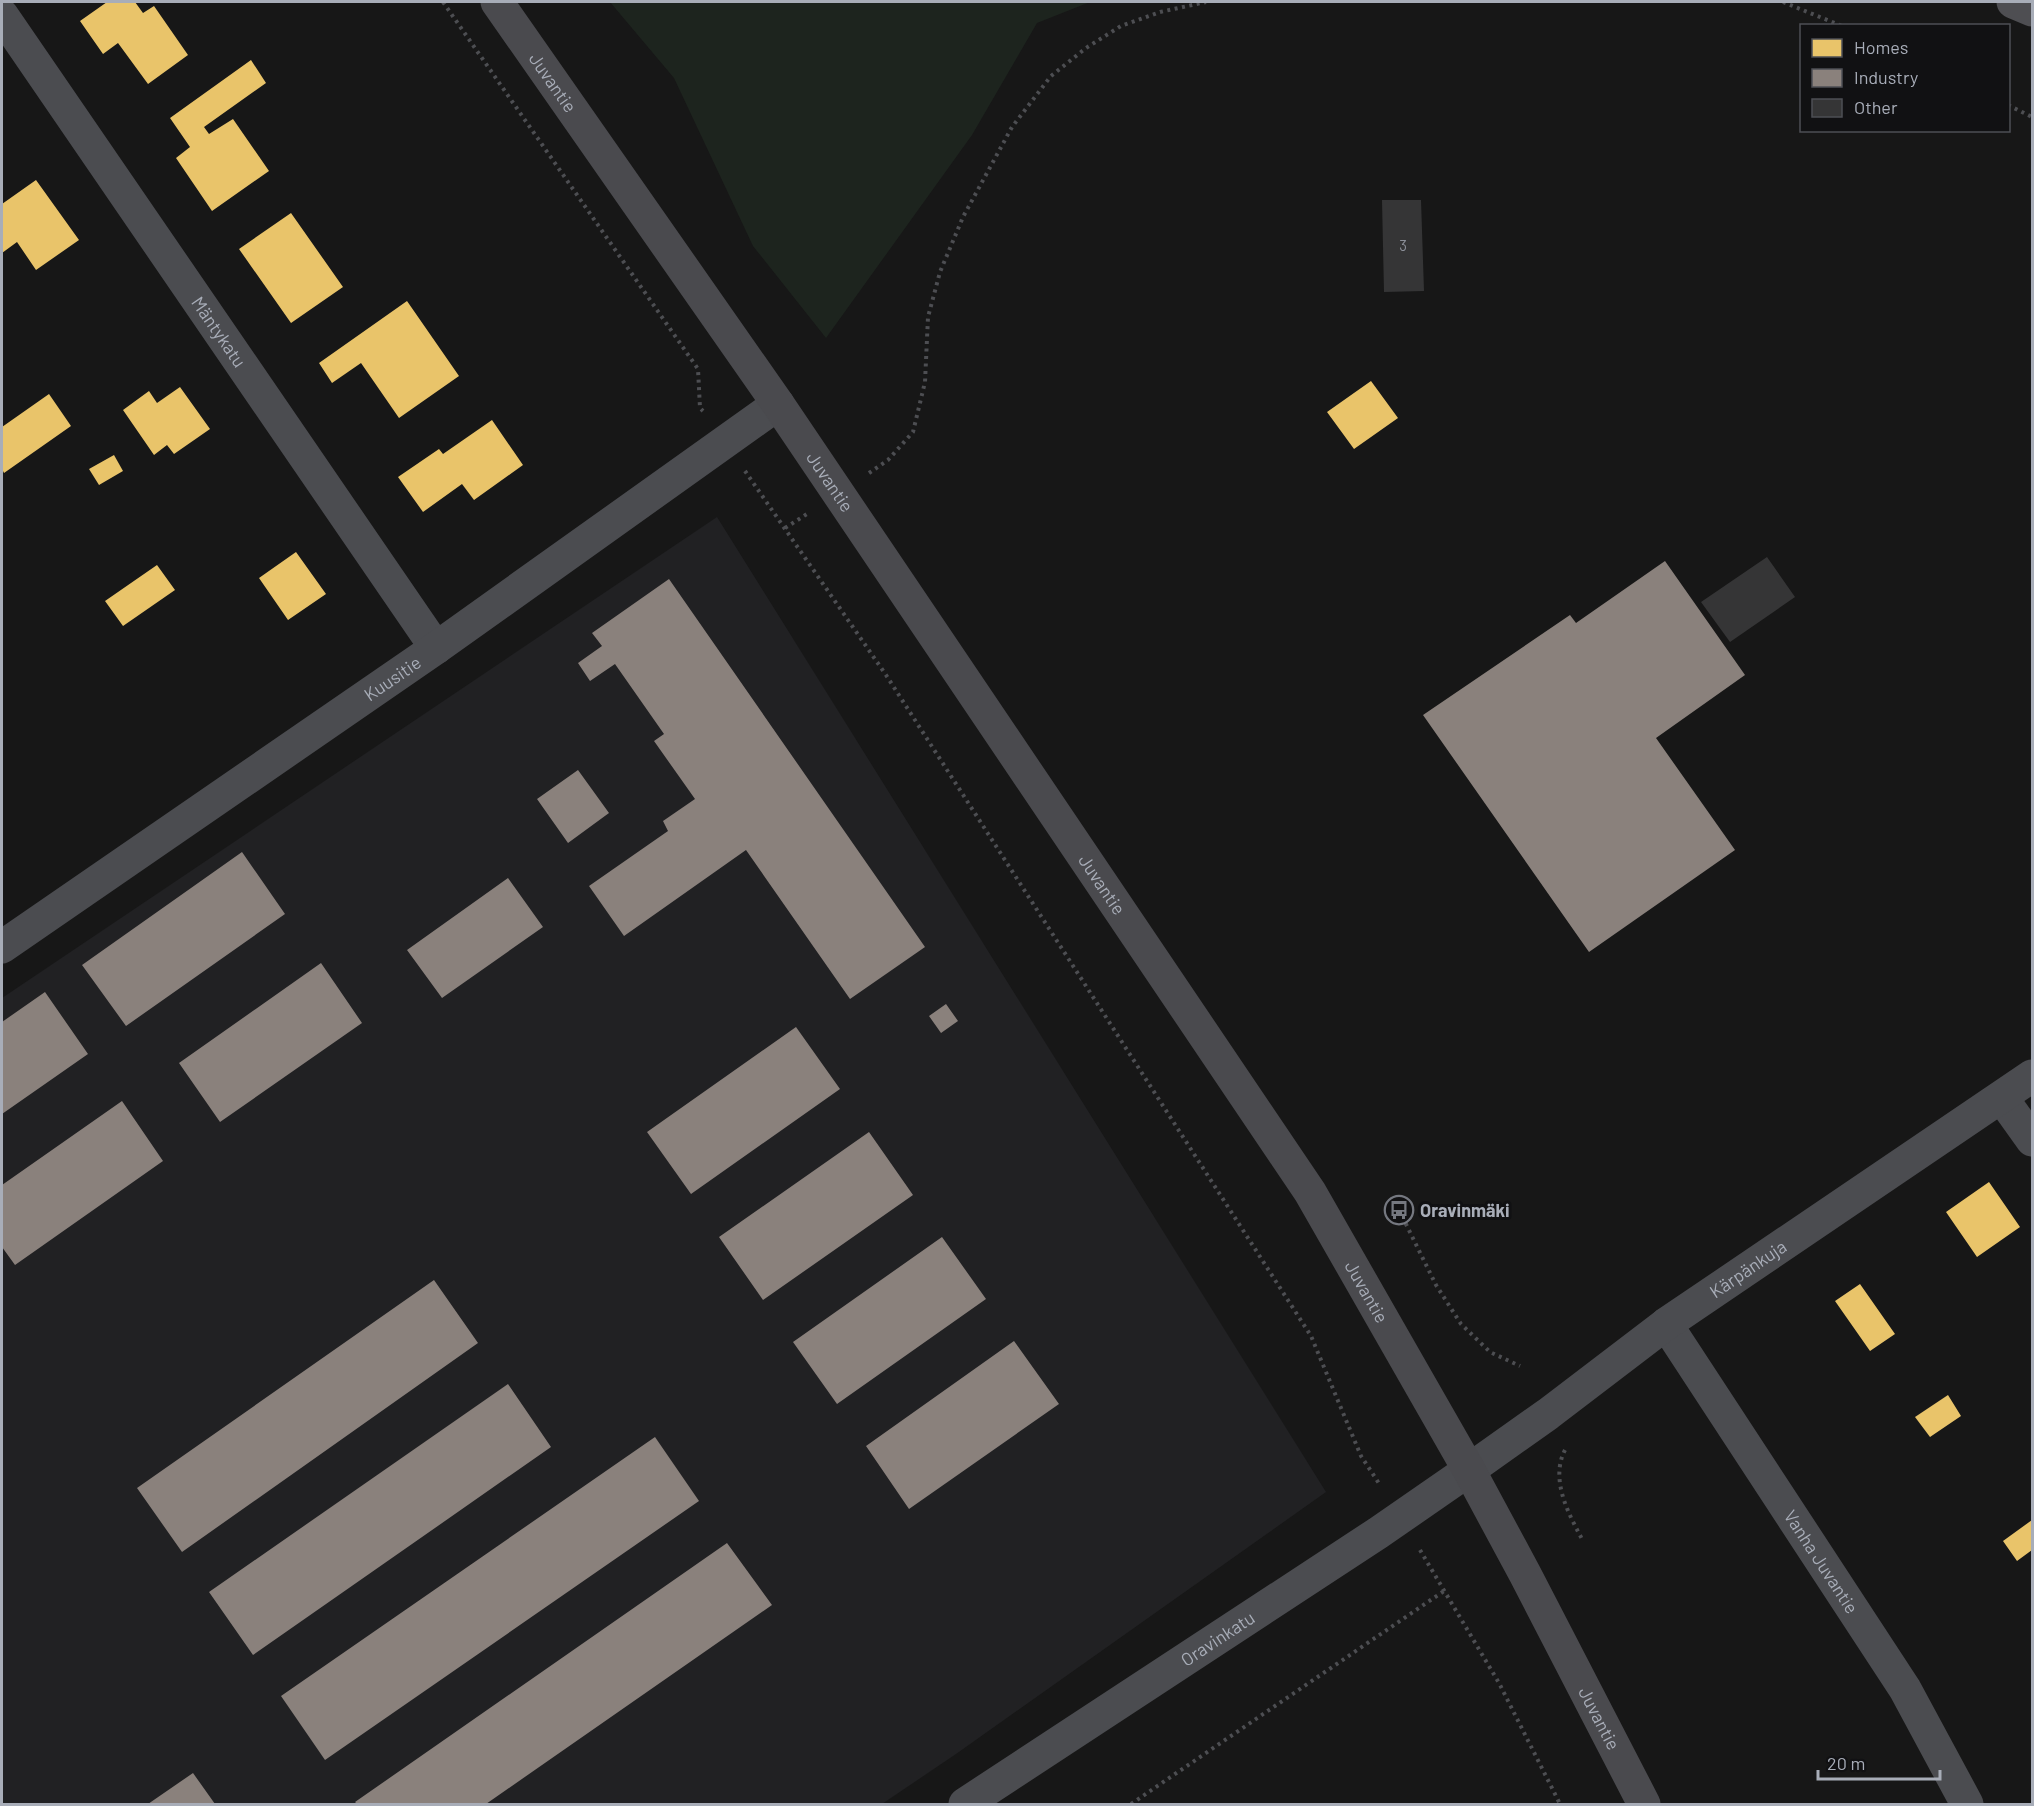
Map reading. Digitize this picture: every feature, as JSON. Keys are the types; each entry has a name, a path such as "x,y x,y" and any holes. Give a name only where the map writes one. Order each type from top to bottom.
{"highway":[{"path":"2013,2 2032,10"}],"main road":[{"name":"Juvantie","path":"497,2 778,404 1310,1192 1469,1470 1644,1804"}],"street":[{"name":"Mäntykatu","path":"2,15 436,648"},
{"name":"Kuusitie","path":"2,946 436,648 778,404"},
{"name":"Kärpänkuja","path":"1469,1470 1548,1414 1666,1324 2032,1076"},
{"path":"2002,1098 2032,1140"},
{"name":"Vanha Juvantie","path":"1666,1324 1905,1689 1967,1804"},
{"name":"Oravinkatu","path":"965,1804 1469,1470"}],"path":[{"path":"443,2 698,369 700,408 786,528 897,692 1311,1336 1361,1456 1401,1516 1499,1683 1560,1804"},
{"path":"786,528 888,460 913,432 925,382 928,317 940,272 963,217 1012,127 1051,76 1086,48 1121,26 1160,12 1206,2"},
{"path":"1783,2 1837,24"},
{"path":"2010,106 2032,117"},
{"path":"1399,1210 1436,1285 1461,1324 1490,1352 1520,1366"},
{"path":"1568,1445 1561,1458 1560,1479 1566,1509 1582,1539"},
{"path":"1131,1804 1444,1591"}],"shaded area":[{"path":"610,2 1090,2 1037,23 972,135 826,338 753,246 674,78"},
{"path":"717,517 1326,1492 882,1804 2,1804 2,998"}],"building: Homes":[{"path":"107,2 135,2 143,13 154,6 188,55 148,84 118,43 103,54 80,21"},
{"path":"251,60 266,83 204,127 209,134 233,119 269,171 212,211 176,158 190,147 170,118"},
{"path":"36,180 79,240 36,270 17,242 2,253 2,204"},
{"path":"291,213 343,287 291,323 239,249"},
{"path":"407,301 459,376 399,418 361,363 332,383 319,363"},
{"path":"1371,381 1398,418 1354,449 1327,412"},
{"path":"180,387 210,429 174,454 167,445 154,455 123,410 149,391 157,403"},
{"path":"49,394 71,426 4,473 2,469 2,427"},
{"path":"492,420 523,465 474,500 462,484 423,512 398,477 439,449 443,454"},
{"path":"114,455 123,471 99,485 89,469"},
{"path":"296,552 326,594 288,620 259,578"},
{"path":"157,565 175,590 123,626 105,601"},
{"path":"1989,1182 2020,1227 1977,1257 1946,1212"},
{"path":"1860,1284 1895,1334 1870,1351 1835,1301"},
{"path":"1948,1395 1961,1416 1930,1437 1915,1417"},
{"path":"2032,1520 2032,1550 2017,1561 2003,1541"}],"building: Industry":[{"path":"1665,561 1745,675 1656,738 1735,850 1589,952 1423,715 1570,615 1576,623"},
{"path":"669,579 925,947 850,999 746,850 624,936 589,886 668,831 663,821 695,799 654,741 664,734 615,664 590,681 578,663 602,646 592,633"},
{"path":"578,770 609,813 568,843 537,799"},
{"path":"242,852 285,914 126,1026 82,965"},
{"path":"508,878 543,927 442,998 407,950"},
{"path":"321,963 362,1023 220,1122 179,1063"},
{"path":"45,992 88,1054 2,1114 2,1022"},
{"path":"946,1004 958,1021 941,1033 929,1016"},
{"path":"796,1027 840,1089 691,1194 647,1132"},
{"path":"122,1101 163,1161 15,1265 2,1247 2,1185"},
{"path":"869,1132 913,1195 763,1300 719,1237"},
{"path":"942,1237 986,1299 837,1404 793,1342"},
{"path":"434,1280 478,1343 182,1552 137,1488"},
{"path":"1014,1341 1059,1404 909,1509 866,1446"},
{"path":"508,1384 551,1447 253,1655 209,1592"},
{"path":"655,1437 699,1501 325,1760 281,1696"},
{"path":"727,1543 772,1605 486,1804 357,1804 355,1802"},
{"path":"193,1773 215,1804 148,1804"}],"building: Other":[{"path":"1382,200 1421,200 1424,291 1384,292"},
{"path":"1767,557 1795,597 1730,642 1701,602"}],"place":[{"name":"Oravinmäki","path":"1399,1210"}]}
